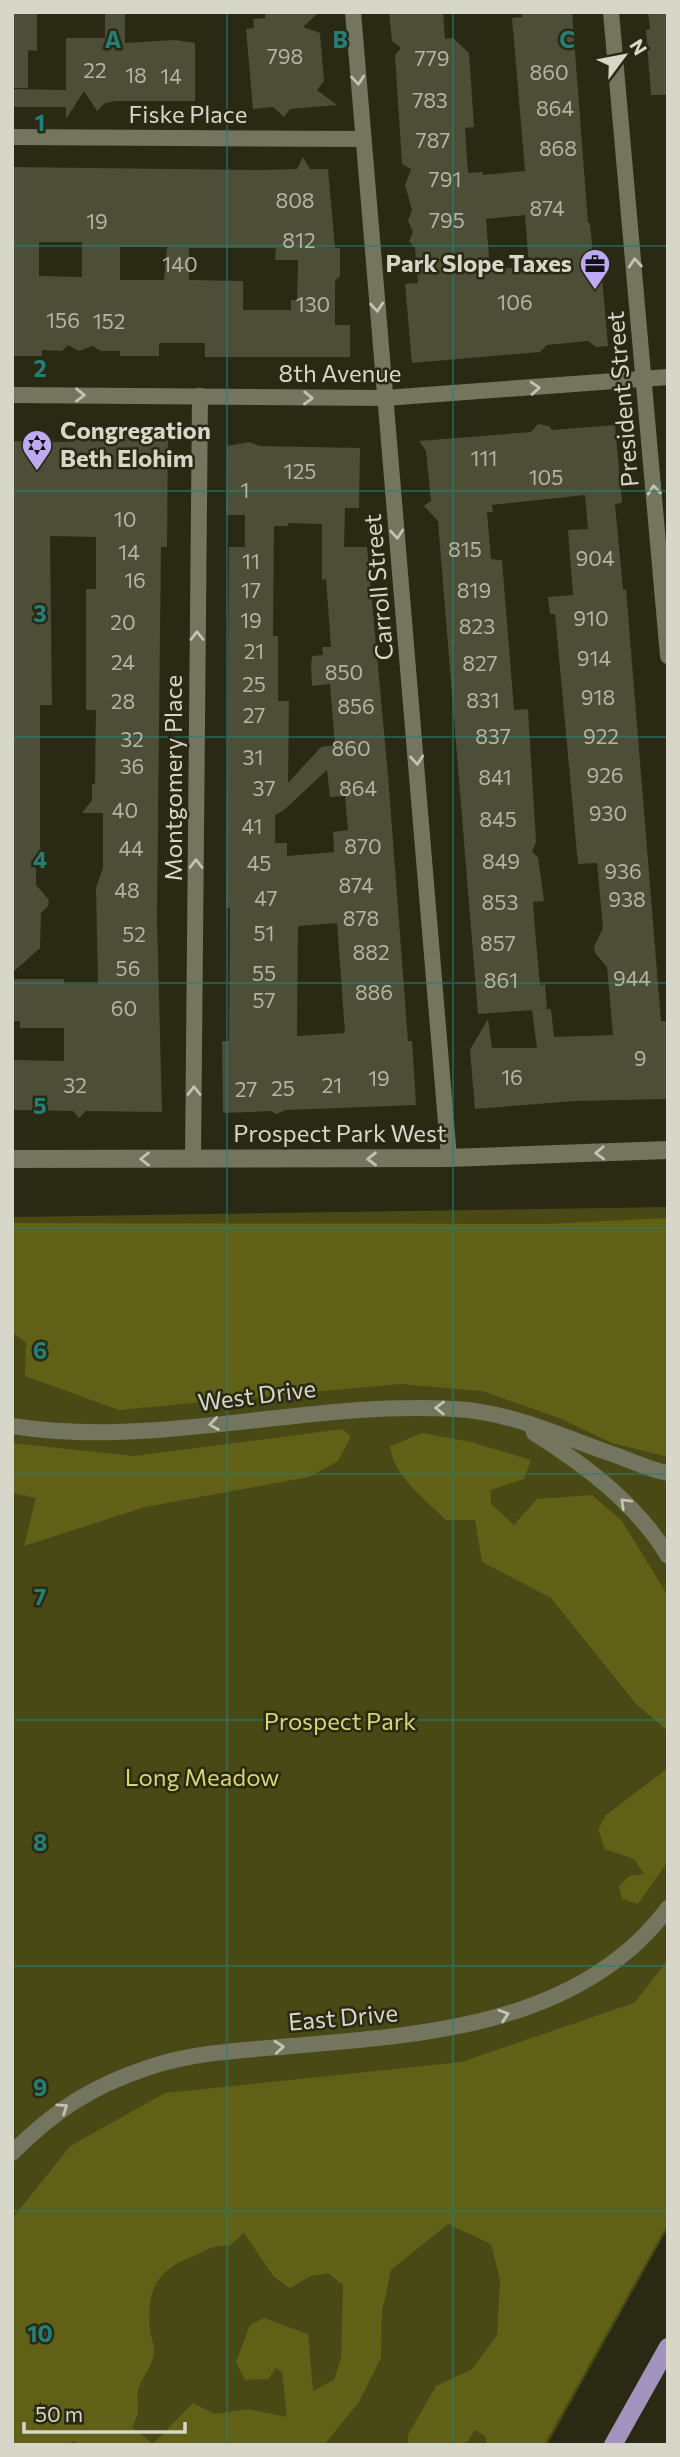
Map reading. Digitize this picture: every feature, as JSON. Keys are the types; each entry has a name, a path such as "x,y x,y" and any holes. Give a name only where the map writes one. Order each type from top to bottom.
{"main road":[{"path":"613,2445 668,2347"}],"street":[{"name":"Carroll Street","path":"353,12 449,1158"},
{"name":"President Street","path":"611,12 668,656"},
{"name":"Fiske Place","path":"12,137 363,139"},
{"name":"8th Avenue","path":"12,395 385,398 668,377"},
{"name":"Montgomery Place","path":"193,1159 200,397"},
{"name":"Prospect Park West","path":"12,1159 449,1158 668,1150"},
{"name":"West Drive","path":"12,1426 56,1433 115,1434 378,1407 457,1409 508,1417 668,1473"},
{"name":"West Drive","path":"508,1417 554,1446 612,1490 647,1526 668,1556"},
{"name":"East Drive","path":"12,2153 56,2112 80,2096 152,2066 252,2049 415,2035 461,2027 525,2008 556,1996 610,1963 637,1942 668,1908"}],"green space":[{"name":"Prospect Park","path":"668,1207 668,2228 547,2445 12,2445 12,1217"}],"shaded area":[{"path":"668,1218 668,1457 612,1443 559,1418 482,1391 400,1384 119,1410 25,1376 26,1343 12,1332 12,1223 545,1224"},
{"path":"343,1429 351,1437 338,1461 309,1477 145,1507 24,1546 36,1498 12,1493 12,1443 134,1456"},
{"path":"422,1433 471,1442 531,1460 524,1479 491,1490 491,1504 514,1525 537,1499 592,1495 622,1521 668,1596 668,1731 636,1704 551,1598 482,1562 475,1520 446,1520 404,1477 392,1457 390,1446"},
{"path":"668,1768 668,1861 638,1904 622,1899 619,1886 629,1876 644,1874 634,1859 605,1849 598,1829 606,1815"},
{"path":"668,1960 668,2223 544,2445 487,2445 485,2436 475,2430 465,2445 408,2445 408,2435 436,2386 472,2369 497,2335 500,2280 491,2244 448,2224 391,2270 382,2312 381,2358 359,2402 324,2445 78,2445 73,2441 67,2445 12,2445 12,2219 70,2146 165,2093 461,2062 634,2003","holes":["244,2233 274,2277 290,2288 311,2276 328,2273 343,2285 341,2358 334,2380 313,2391 308,2334 264,2318 250,2325 236,2362 245,2380 268,2379 276,2368 282,2372 287,2417 248,2409 215,2414 193,2403 153,2444 132,2427 138,2410 139,2387 153,2357 150,2305 156,2284 162,2276 170,2268 207,2250 229,2246"]}],"building":[{"path":"12,12 37,14 37,51 28,50 28,88 12,88"},
{"path":"265,12 319,12 303,27 320,33 324,81 317,90 337,105 290,109 284,117 273,107 253,109 246,29 254,28 253,19 265,18"},
{"path":"389,12 443,12 445,39 453,38 469,53 474,127 465,128 468,173 482,172 483,175 525,171 512,18 522,17 521,12 572,12 588,223 595,278 602,277 608,346 596,347 588,341 547,345 540,352 412,363 405,284 418,283 415,248 409,241 413,232 408,221 412,210 405,185 411,169 402,164 395,55 401,48 392,41","holes":["525,215 529,266 490,270 486,219"]},
{"path":"648,12 668,12 668,95 651,95 646,30 650,29"},
{"path":"105,14 125,14 125,43 175,40 195,43 195,101 116,101 105,103 97,111 84,91 66,119 66,107 12,107 12,89 66,90 66,38 105,38"},
{"path":"303,157 310,169 328,169 335,248 340,248 340,276 335,281 335,325 350,325 350,357 205,357 205,343 159,343 159,356 120,356 120,351 101,351 92,346 79,351 68,345 62,351 42,350 42,356 12,356 12,167 297,169","holes":["39,242 82,242 82,277 39,276","120,247 167,247 164,280 120,280","189,248 276,248 275,260 298,260 297,300 291,300 291,310 243,310 243,281 189,280"]},
{"path":"538,424 549,426 552,430 615,425 622,503 615,504 623,590 626,589 661,1021 667,1021 668,1099 575,1101 475,1109 470,1050 488,1019 492,1048 537,1048 532,1010 478,1014 438,521 424,506 431,501 426,451 419,441 531,432","holes":["585,495 588,529 568,530 573,595 548,597 550,614 555,614 578,864 597,863 603,928 594,947 595,953 607,967 613,1035 554,1037 551,1009 536,1010 547,1009 545,984 540,985 533,902 544,901 538,857 532,852 536,842 528,709 514,710 502,560 491,559 487,512 493,512 492,505"]},
{"path":"68,434 168,435 167,547 161,547 157,920 162,1112 86,1111 79,1118 73,1111 12,1110 12,1060 64,1061 64,1028 20,1028 20,1021 12,1021 12,979 64,979 64,984 98,984 96,888 103,868 103,813 82,813 92,800 92,784 95,784 96,710 86,710 86,589 96,589 96,537 50,536 52,705 40,705 42,856 36,862 36,885 49,900 48,906 41,913 40,948 12,973 12,441 68,442"},
{"path":"249,442 260,446 360,448 359,508 345,508 344,547 367,547 408,1041 412,1041 416,1105 286,1110 276,1114 271,1111 223,1113 222,1041 229,1041 230,908 226,908 229,547 245,547 245,515 226,515 227,446","holes":["288,523 322,524 322,580 326,579 331,647 322,647 323,655 312,656 312,686 330,684 335,745 321,747 288,783 289,701 278,701 278,636 273,636 274,526 288,526","327,770 330,797 345,796 348,830 333,832 334,852 287,856 287,843 275,843 275,815 284,810","337,923 345,1033 297,1036 298,926"]}],"place":[{"name":"Park Slope Taxes","path":"595,291"},
{"name":"Congregation Beth Elohim","path":"37,472"}],"park label":[{"name":"Long Meadow","path":"202,1778"}]}
